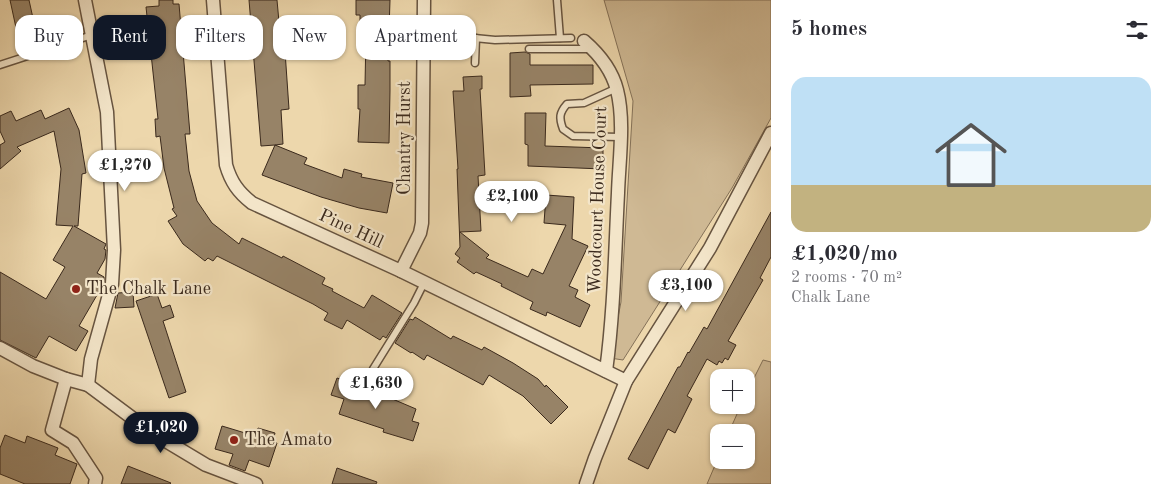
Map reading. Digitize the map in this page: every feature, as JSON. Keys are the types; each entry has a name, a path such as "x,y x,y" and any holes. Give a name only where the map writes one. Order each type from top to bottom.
{"street":[{"path":"85,0 107,112 114,250 112,284 91,359 88,385"},
{"name":"Pine Hill","path":"213,0 226,165 231,179 240,194 252,203 401,272 626,381"},
{"name":"Chantry Hurst","path":"424,0 424,15"},
{"name":"Woodcourt House Court","path":"588,45 605,62 617,88 620,104 611,334 606,371"},
{"name":"Chantry Hurst","path":"401,272 420,233 422,223 423,60"},
{"path":"586,484 626,381 710,248 771,134"},
{"path":"0,348 33,366 66,379 88,385 151,432 206,465 256,484"},
{"path":"66,379 52,430 73,443 96,478 95,484"}],"lane":[{"path":"557,0 560,38"},
{"path":"0,65 92,35"},
{"path":"476,38 495,40 571,38"},
{"path":"529,49 588,45"},
{"path":"617,88 584,103 567,104 560,112 559,119 563,129 574,136 620,137"},
{"path":"388,386 374,379 373,369 414,303 424,283"}],"shaded area":[{"path":"604,0 771,0 771,118 732,188 623,360 610,358 621,302 633,101"},
{"path":"763,360 771,362 771,484 707,484 713,469 755,469 755,424 733,424 737,414 755,414 755,376"}],"building":[{"path":"10,0 29,0 32,15 15,15 15,23"},
{"path":"159,0 173,0 173,4 179,4 180,15 176,15 176,60 184,60 190,134 185,134 189,171 197,201 212,223 239,244 242,238 282,258 283,256 325,278 322,284 364,308 372,295 402,313 386,338 383,336 380,340 347,320 342,329 324,320 328,313 313,304 217,256 213,261 208,258 205,261 183,244 168,221 177,216 172,209 174,208 164,168 160,136 156,137 155,119 158,119 152,60 166,60 166,15 147,15 146,7 159,6"},
{"path":"249,0 277,0 278,15 273,15 273,60 286,60 289,109 281,110 283,144 261,146 254,60 263,60 263,15 250,15"},
{"path":"356,0 390,0 390,15 356,15"},
{"path":"525,52 530,54 530,65 593,65 593,84 530,85 531,96 510,97 510,53"},
{"path":"365,60 390,61 389,143 358,142 360,109 358,109 358,85 365,85"},
{"path":"482,76 482,89 480,89 485,175 478,176 481,231 460,232 489,255 486,258 528,277 532,269 543,274 566,225 544,223 546,195 574,197 572,239 588,246 569,286 578,290 575,297 590,305 580,327 547,312 546,316 530,309 533,302 501,286 502,284 476,272 474,274 457,262 460,258 455,254 460,247 453,91 464,91 463,77"},
{"name":"The Chalk Lane","path":"69,108 79,130 86,173 82,174 78,226 74,226 106,244 104,249 106,250 105,259 97,273 104,277 104,283 79,326 88,331 76,351 49,336 36,358 0,340 0,272 46,299 65,267 53,260 73,226 56,225 61,169 54,131 17,147 21,151 0,169 0,145 5,142 0,131 0,116 11,111 16,121 41,110 45,119"},
{"path":"525,113 546,113 545,146 603,148 603,169 528,166 528,145 525,144"},
{"path":"275,145 307,158 304,164 342,178 344,169 362,174 361,177 393,183 387,213 359,208 321,197 262,175"},
{"path":"771,212 771,257 760,278 763,280 728,341 736,345 728,360 725,358 722,363 719,361 717,365 707,359 687,396 692,399 675,433 668,429 648,469 628,459 678,367 680,367 704,327 707,329"},
{"path":"133,292 134,307 115,308 118,293"},
{"path":"157,294 162,308 170,305 174,317 163,321 186,392 169,398 136,301"},
{"path":"415,317 451,339 453,336 482,350 484,347 513,363 538,379 545,387 546,385 568,407 551,424 523,396 489,375 483,385 427,355 424,360 411,353 395,343 410,319 413,320"},
{"path":"337,378 416,409 412,421 419,423 413,441 383,432 384,429 339,414 344,399 331,395"},
{"path":"222,426 255,436 258,428 275,433 273,441 277,443 269,467 249,460 245,471 229,465 233,454 215,449"},
{"path":"5,435 25,443 27,436 58,448 55,455 77,464 70,484 25,484 0,474 0,448"},
{"path":"128,466 171,483 121,484"},
{"path":"337,468 377,482 376,484 332,484"}],"place":[{"name":"The Chalk Lane","path":"76,289"},
{"name":"The Amato","path":"234,440"}]}
